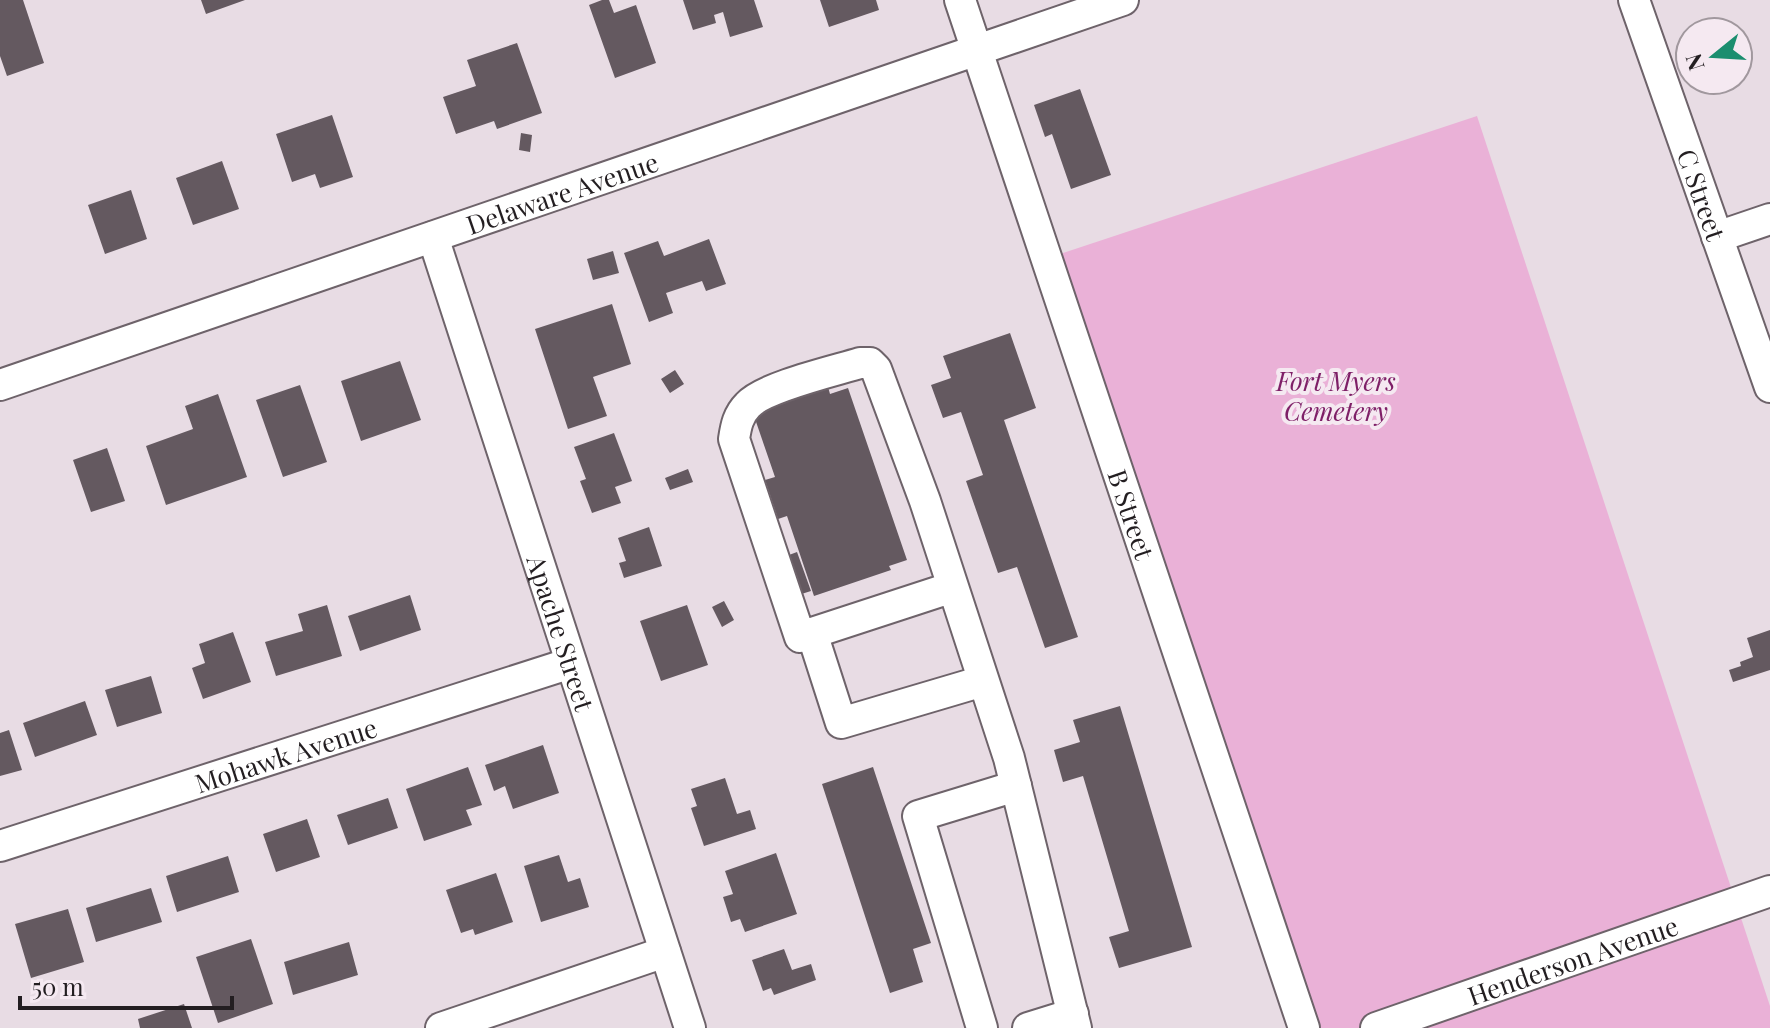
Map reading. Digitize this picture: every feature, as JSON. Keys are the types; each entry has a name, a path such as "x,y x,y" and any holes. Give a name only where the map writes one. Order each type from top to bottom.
{"street":[{"name":"B Street","path":"960,0 1304,1028"},
{"name":"Delaware Avenue","path":"0,385 1123,0"},
{"name":"C Street","path":"1634,0 1770,387"},
{"path":"1717,237 1770,219"},
{"name":"Apache Street","path":"433,237 690,1028"},
{"path":"953,587 800,637 734,439 737,421 749,403 768,392 860,363 870,363 876,369 925,501 953,587 1016,786 1074,1021 1028,1028"},
{"path":"812,633 841,723 983,681"},
{"name":"Mohawk Avenue","path":"0,846 571,663"},
{"path":"982,1028 918,816 1016,786"},
{"name":"Henderson Avenue","path":"1376,1028 1770,891"},
{"path":"441,1028 665,952"}],"green space":[{"name":"Fort Myers Cemetery","path":"1477,116 1770,1006 1770,1028 1318,1028 1057,255"}],"building":[{"path":"0,0 23,0 44,63 7,76 0,56"},
{"path":"201,0 245,0 206,14"},
{"path":"609,0 614,13 636,5 656,63 615,78 589,5"},
{"path":"683,0 754,0 763,27 730,37 723,12 714,15 716,23 693,30"},
{"path":"820,0 876,0 879,10 829,27"},
{"path":"517,43 542,113 497,129 494,121 456,134 443,97 476,86 467,60"},
{"path":"1080,89 1111,175 1071,189 1052,134 1045,137 1034,105"},
{"path":"332,115 353,177 320,188 315,174 292,182 276,134"},
{"path":"521,133 532,135 530,152 519,150"},
{"path":"222,161 239,209 193,225 176,178"},
{"path":"131,190 147,239 105,254 88,205"},
{"path":"709,239 726,284 706,291 702,281 666,293 673,313 649,322 624,253 658,241 664,256"},
{"path":"613,251 619,273 593,280 587,259"},
{"path":"612,304 631,364 593,377 607,416 568,429 535,329"},
{"path":"1010,333 1036,408 1004,420 1078,637 1045,648 1017,567 998,573 966,481 983,475 961,412 943,418 931,385 951,378 943,356"},
{"path":"400,361 421,420 361,441 341,381"},
{"path":"675,370 684,384 670,393 661,379"},
{"path":"300,385 327,462 283,477 256,400"},
{"path":"828,387 830,394 848,388 907,560 889,566 891,570 814,596 787,516 778,519 765,480 775,477 753,413"},
{"path":"218,394 247,477 166,505 146,446 193,429 185,406"},
{"path":"614,433 632,481 615,487 621,503 592,513 580,481 586,479 574,447"},
{"path":"107,448 125,501 91,512 73,460"},
{"path":"688,469 693,482 670,490 665,478"},
{"path":"649,527 662,566 624,578 619,563 626,561 618,538"},
{"path":"797,552 811,591 795,596 781,558"},
{"path":"410,595 421,630 360,651 348,616"},
{"path":"724,601 734,620 722,627 712,607"},
{"path":"327,605 342,656 276,676 265,642 303,631 298,614"},
{"path":"687,605 708,665 661,681 640,621"},
{"path":"1770,630 1770,670 1733,682 1729,670 1753,657 1747,638"},
{"path":"233,632 251,682 203,699 192,668 205,663 199,644"},
{"path":"151,676 162,713 117,727 105,690"},
{"path":"85,701 97,735 35,757 23,723"},
{"path":"1120,706 1192,947 1119,968 1109,937 1129,931 1083,776 1063,782 1054,750 1080,742 1073,720"},
{"path":"9,730 22,770 0,776 0,733"},
{"path":"543,745 559,793 513,809 505,786 494,791 485,765"},
{"path":"468,767 482,805 466,810 472,825 424,841 406,789"},
{"path":"873,767 931,943 913,949 923,982 890,993 822,784"},
{"path":"725,778 737,814 750,810 756,829 704,846 691,808 697,806 691,789"},
{"path":"388,798 398,828 348,845 337,815"},
{"path":"307,819 320,857 276,872 263,834"},
{"path":"776,853 797,914 745,932 740,919 731,922 723,897 733,894 725,871"},
{"path":"559,855 568,882 580,878 589,907 541,922 524,866"},
{"path":"228,856 239,892 177,912 166,876"},
{"path":"496,873 513,922 475,935 473,929 461,933 446,890"},
{"path":"151,888 162,922 96,942 86,908"},
{"path":"68,909 84,962 31,978 15,924"},
{"path":"251,939 273,1004 218,1023 196,957"},
{"path":"349,942 358,975 293,995 284,962"},
{"path":"784,949 792,970 811,964 816,980 774,995 771,988 763,991 752,960"},
{"path":"184,1004 192,1028 140,1028 138,1019"}]}
